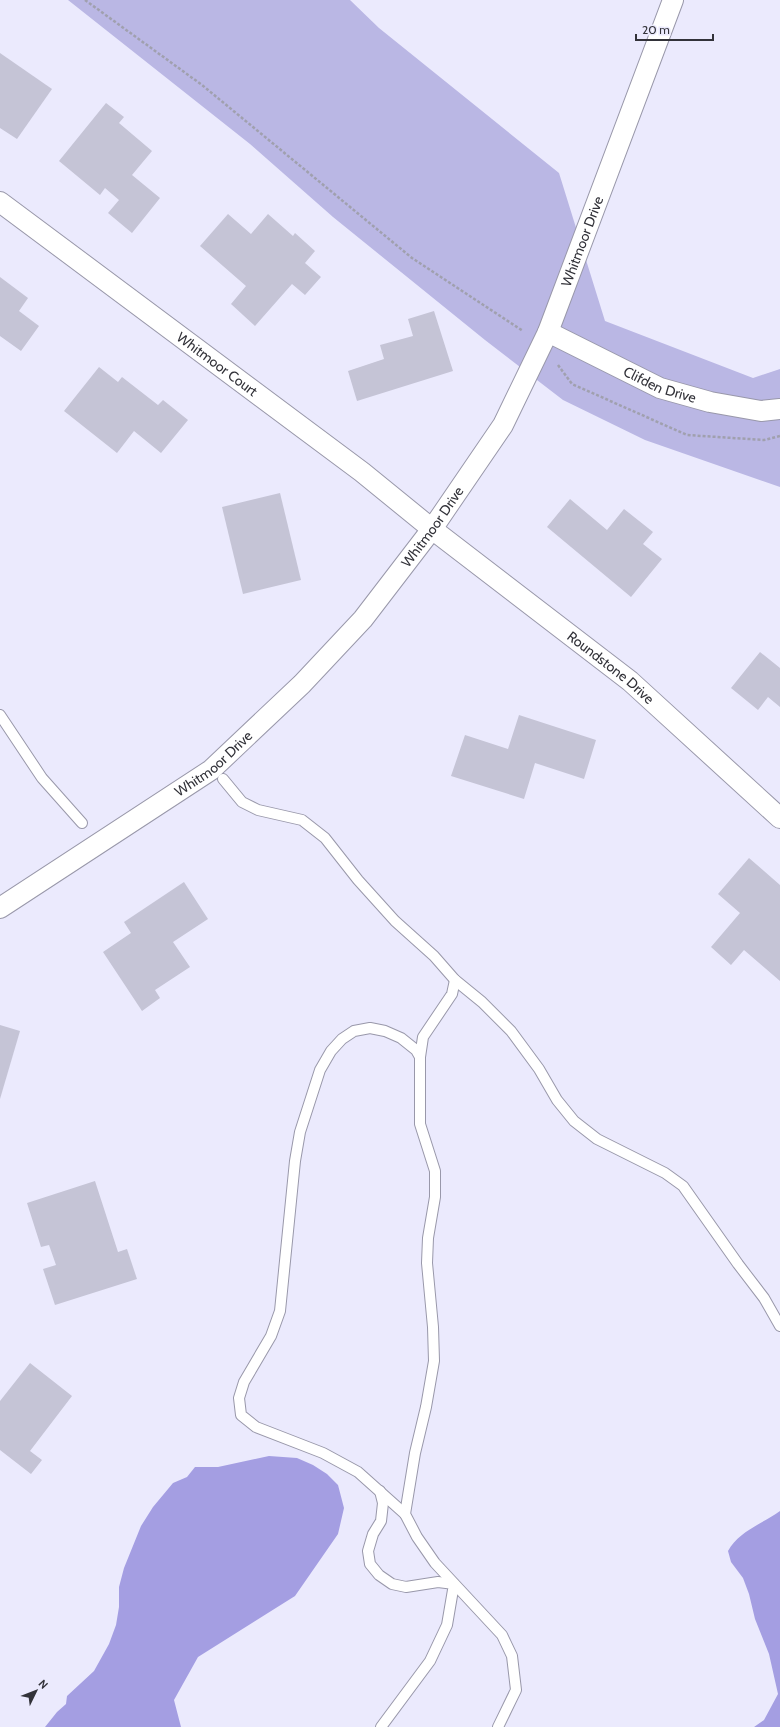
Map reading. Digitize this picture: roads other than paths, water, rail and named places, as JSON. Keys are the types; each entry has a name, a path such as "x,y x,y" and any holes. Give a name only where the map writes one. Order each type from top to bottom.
{"street":[{"name":"Whitmoor Drive","path":"0,908 211,770 302,684 363,619 432,529 503,425 545,338 673,0"},
{"name":"Whitmoor Court","path":"0,202 356,467 432,529"},
{"name":"Clifden Drive","path":"545,338 660,388 717,403 761,411 780,409"},
{"name":"Roundstone Drive","path":"432,529 630,681 780,818"}],"lane":[{"path":"0,715 42,778 82,823"},
{"path":"223,779 242,802 258,810 302,820 325,838 358,880 394,921 434,956 455,980 482,1002 511,1031 574,1121 597,1139 665,1173 684,1186 738,1264 764,1298 780,1326"},
{"path":"405,1514 415,1453 426,1407 434,1361 434,1327 429,1294 427,1263 428,1238 435,1197 435,1171 420,1124 420,1057 423,1037 452,994 455,980"},
{"path":"420,1057 416,1050 401,1038 385,1031 370,1028 354,1031 342,1039 331,1051 320,1070 300,1132 295,1161 280,1311 271,1336 244,1382 239,1398 242,1415 256,1427 323,1453 358,1472 380,1491 405,1514 417,1537 435,1564 502,1635 512,1656 516,1690 498,1727"},
{"path":"380,1491 383,1503 381,1520 373,1534 368,1551 370,1564 380,1575 392,1584 406,1588 438,1582 454,1584"},
{"path":"381,1727 430,1661 447,1625 454,1584"}]}
